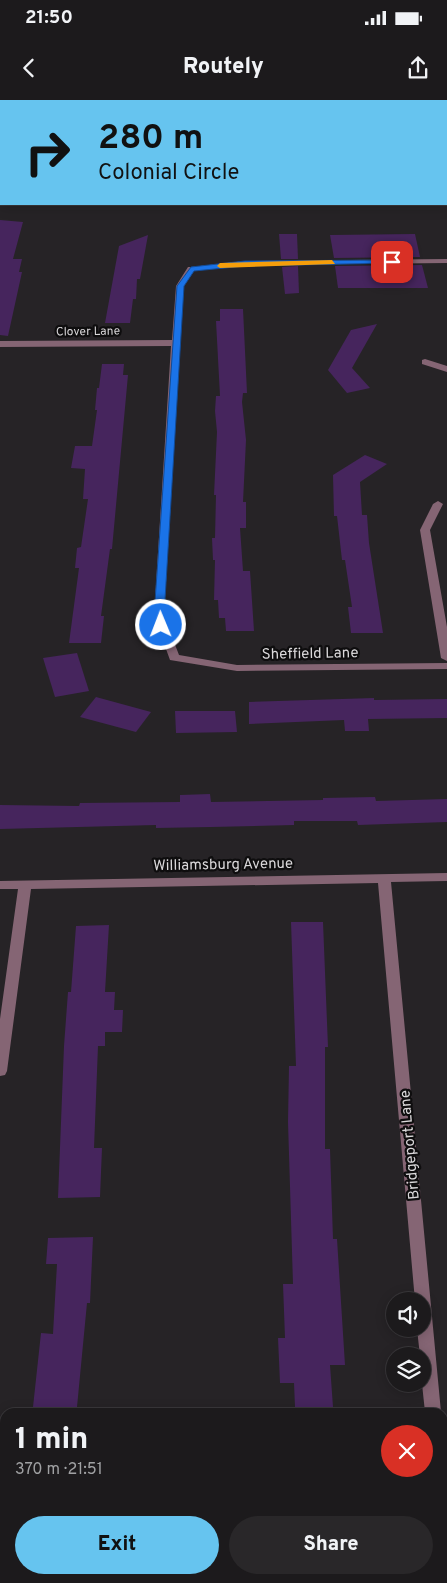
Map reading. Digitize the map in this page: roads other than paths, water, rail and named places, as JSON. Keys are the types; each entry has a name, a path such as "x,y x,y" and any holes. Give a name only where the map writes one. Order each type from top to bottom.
{"street":[{"path":"176,343 180,286 191,269 245,263 447,261"},
{"name":"Clover Lane","path":"0,344 176,343"},
{"name":"Sheffield Lane","path":"176,343 159,616 174,658 237,668 447,666"},
{"path":"425,362 447,369"},
{"path":"438,504 425,530 447,658"},
{"name":"Williamsburg Avenue","path":"0,885 447,877"},
{"name":"Bridgeport Lane","path":"384,878 433,1408"},
{"path":"0,1071 25,884"}]}
